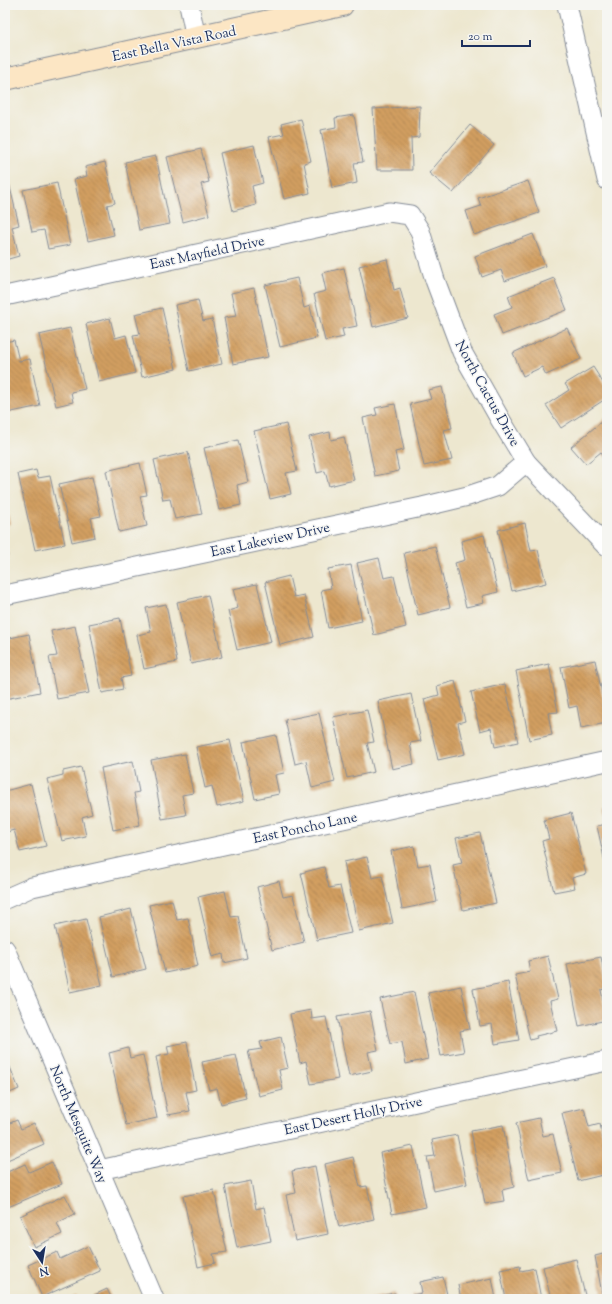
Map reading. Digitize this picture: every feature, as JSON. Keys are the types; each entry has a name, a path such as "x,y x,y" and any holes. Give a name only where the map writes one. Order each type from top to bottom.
{"street":[{"path":"189,5 196,38"},
{"name":"East Bella Vista Road","path":"5,80 342,5"},
{"path":"568,5 607,180"},
{"name":"East Mayfield Drive","path":"5,296 389,212 410,215"},
{"name":"North Cactus Drive","path":"410,215 420,231 435,280 462,352 526,462 607,547"},
{"name":"East Lakeview Drive","path":"5,595 468,496 498,486 526,462"},
{"name":"East Poncho Lane","path":"5,899 32,887 607,761"},
{"name":"North Mesquite Way","path":"5,949 154,1299"},
{"name":"East Desert Holly Drive","path":"99,1170 607,1061"}],"building":[{"path":"420,106 419,137 411,138 412,170 377,170 373,109"},
{"path":"354,115 363,162 354,163 357,183 332,188 321,130 336,127 335,118"},
{"path":"301,119 311,161 304,163 310,193 284,199 269,137 284,134 281,124"},
{"path":"470,125 494,145 453,193 429,173"},
{"path":"254,145 263,183 252,186 256,205 233,211 220,153"},
{"path":"201,149 209,182 201,184 209,215 183,222 167,157"},
{"path":"156,156 170,224 139,230 125,162"},
{"path":"105,162 115,203 107,205 114,235 88,241 74,179 87,176 85,167"},
{"path":"528,181 539,213 474,235 466,211 481,206 478,198"},
{"path":"9,183 19,225 12,227 19,256 5,260 5,184"},
{"path":"57,183 70,245 48,249 44,230 32,232 23,190"},
{"path":"533,234 545,266 505,281 501,270 482,277 475,256"},
{"path":"387,259 394,290 400,288 408,318 373,327 359,266"},
{"path":"344,268 357,326 342,329 344,337 325,341 314,294 326,291 322,273"},
{"path":"297,278 304,308 310,306 317,338 280,347 265,285"},
{"path":"554,278 567,310 502,335 494,314 512,307 508,296"},
{"path":"254,288 268,357 233,364 224,318 236,316 231,293"},
{"path":"198,300 203,321 212,319 222,364 189,371 175,305"},
{"path":"162,308 176,369 142,377 133,335 140,334 135,314"},
{"path":"110,318 115,338 126,335 135,373 99,382 86,324"},
{"path":"70,328 85,389 71,392 73,402 56,406 39,335"},
{"path":"567,328 581,359 546,375 542,367 523,376 513,353"},
{"path":"14,340 19,361 30,359 40,406 7,413 5,406 5,342"},
{"path":"593,367 607,389 607,398 561,428 546,405 569,390 565,384"},
{"path":"442,387 452,428 444,430 452,460 424,466 410,404 431,399 428,390"},
{"path":"395,404 404,450 395,452 399,471 375,476 363,418 377,415 375,408"},
{"path":"607,417 607,459 601,452 586,464 571,447"},
{"path":"286,424 297,471 286,473 291,494 270,499 254,431"},
{"path":"330,432 331,440 344,437 354,480 329,486 325,471 317,473 309,437"},
{"path":"238,440 248,482 237,485 241,505 219,510 204,448"},
{"path":"188,452 202,514 175,519 170,499 163,500 154,460"},
{"path":"140,463 147,495 140,496 147,526 119,532 106,471"},
{"path":"36,470 38,478 50,476 65,544 35,550 18,474"},
{"path":"92,477 101,516 91,518 95,537 72,542 59,484"},
{"path":"5,502 10,524 5,525"},
{"path":"525,523 531,551 538,550 546,583 512,591 498,530"},
{"path":"484,535 498,592 482,596 484,603 466,607 455,563 465,560 461,541"},
{"path":"5,546 8,556 5,556"},
{"path":"435,546 450,607 418,615 404,553"},
{"path":"379,558 384,578 394,576 406,627 374,635 357,563"},
{"path":"351,565 362,621 328,628 321,590 331,588 328,569"},
{"path":"289,576 294,597 304,595 314,637 280,645 265,582"},
{"path":"257,584 271,642 237,650 228,611 238,608 233,589"},
{"path":"208,595 222,657 191,664 177,602"},
{"path":"166,604 177,662 144,669 137,635 151,632 146,608"},
{"path":"120,618 131,676 121,678 123,689 102,693 89,624"},
{"path":"75,626 89,693 57,699 49,657 57,656 51,631"},
{"path":"29,634 40,692 5,699 5,659 9,658 5,639"},
{"path":"595,660 607,723 581,728 577,706 569,708 561,667"},
{"path":"549,664 558,712 548,713 552,735 529,740 516,671"},
{"path":"455,681 465,721 458,723 465,754 438,760 424,699 439,695 437,686"},
{"path":"505,684 518,742 495,747 491,728 480,731 471,692"},
{"path":"411,694 421,741 410,743 414,764 392,769 378,701"},
{"path":"367,710 374,742 367,743 374,772 347,778 333,717"},
{"path":"319,713 335,782 312,788 306,761 295,764 285,720"},
{"path":"276,735 284,773 275,775 279,794 255,799 243,742"},
{"path":"230,740 244,801 217,807 212,786 205,788 196,747"},
{"path":"185,754 193,793 182,795 186,815 162,819 151,760"},
{"path":"133,761 139,792 134,793 140,825 113,830 101,768"},
{"path":"81,767 92,814 82,817 86,836 62,841 47,779 63,775 63,771"},
{"path":"31,784 46,846 20,852 14,830 7,832 5,825 5,791"},
{"path":"604,806 607,806 607,817 606,817"},
{"path":"571,813 586,874 572,878 575,888 554,892 542,841 549,839 544,820"},
{"path":"607,824 607,867 606,867 597,826"},
{"path":"480,833 496,903 463,910 453,865 462,863 456,838"},
{"path":"414,846 418,866 430,864 437,902 402,909 391,851"},
{"path":"367,857 372,878 382,876 393,923 359,931 344,862"},
{"path":"324,867 329,888 340,886 351,933 317,940 301,873"},
{"path":"279,881 283,897 293,895 304,942 272,950 257,887"},
{"path":"225,891 231,917 238,916 247,958 224,963 223,954 212,957 198,897"},
{"path":"172,900 177,920 188,918 198,966 165,973 149,905"},
{"path":"131,909 146,969 113,977 99,917"},
{"path":"86,919 102,985 70,992 55,926"},
{"path":"548,956 558,999 550,1001 557,1031 536,1036 537,1038 530,1040 515,975 530,972 528,961"},
{"path":"601,957 607,988 601,990 607,1020 579,1026 567,964"},
{"path":"508,982 519,1040 495,1044 492,1024 480,1026 473,989"},
{"path":"461,986 470,1029 460,1031 464,1052 441,1056 428,993"},
{"path":"414,992 428,1059 406,1064 402,1042 390,1044 380,999"},
{"path":"311,1010 312,1019 326,1017 338,1079 311,1084 306,1061 300,1063 290,1014"},
{"path":"370,1011 378,1050 368,1052 372,1071 349,1076 337,1017"},
{"path":"281,1037 288,1068 279,1070 283,1090 259,1096 248,1051 262,1049 260,1042"},
{"path":"187,1042 196,1090 186,1092 190,1111 168,1115 156,1057 169,1054 167,1046"},
{"path":"128,1048 130,1058 143,1055 157,1118 126,1125 109,1053"},
{"path":"236,1055 246,1098 221,1104 217,1088 209,1090 202,1062"},
{"path":"9,1065 19,1089 5,1095 5,1067"},
{"path":"584,1108 589,1127 600,1124 607,1156 607,1174 578,1181 562,1113"},
{"path":"539,1118 543,1136 553,1134 562,1173 529,1180 516,1123"},
{"path":"17,1120 21,1129 34,1123 44,1144 5,1161 5,1125"},
{"path":"503,1125 514,1187 502,1190 504,1201 485,1204 471,1131"},
{"path":"457,1135 467,1184 434,1191 427,1157 435,1156 432,1140"},
{"path":"413,1146 426,1207 392,1214 380,1153"},
{"path":"353,1157 360,1187 367,1186 374,1219 339,1227 325,1164"},
{"path":"52,1162 62,1184 8,1207 5,1201 5,1173 25,1164 29,1172"},
{"path":"315,1166 328,1234 295,1241 286,1195 296,1193 292,1171"},
{"path":"251,1181 256,1209 264,1207 271,1241 237,1248 225,1186"},
{"path":"214,1190 227,1252 213,1254 215,1263 198,1267 183,1196"},
{"path":"65,1195 75,1214 57,1223 62,1234 34,1247 20,1216"},
{"path":"88,1246 100,1271 42,1297 28,1265 57,1252 60,1259"},
{"path":"607,1253 607,1299 603,1299 595,1256"},
{"path":"576,1259 586,1299 551,1299 543,1267"},
{"path":"520,1266 521,1271 535,1268 541,1299 506,1299 500,1270"},
{"path":"443,1277 448,1299 413,1299 412,1295 422,1293 420,1282"},
{"path":"492,1278 496,1299 461,1299 458,1285"},
{"path":"107,1289 112,1299 86,1299"},
{"path":"395,1293 396,1299 369,1299 369,1298"},
{"path":"76,1296 78,1299 69,1299"}]}
